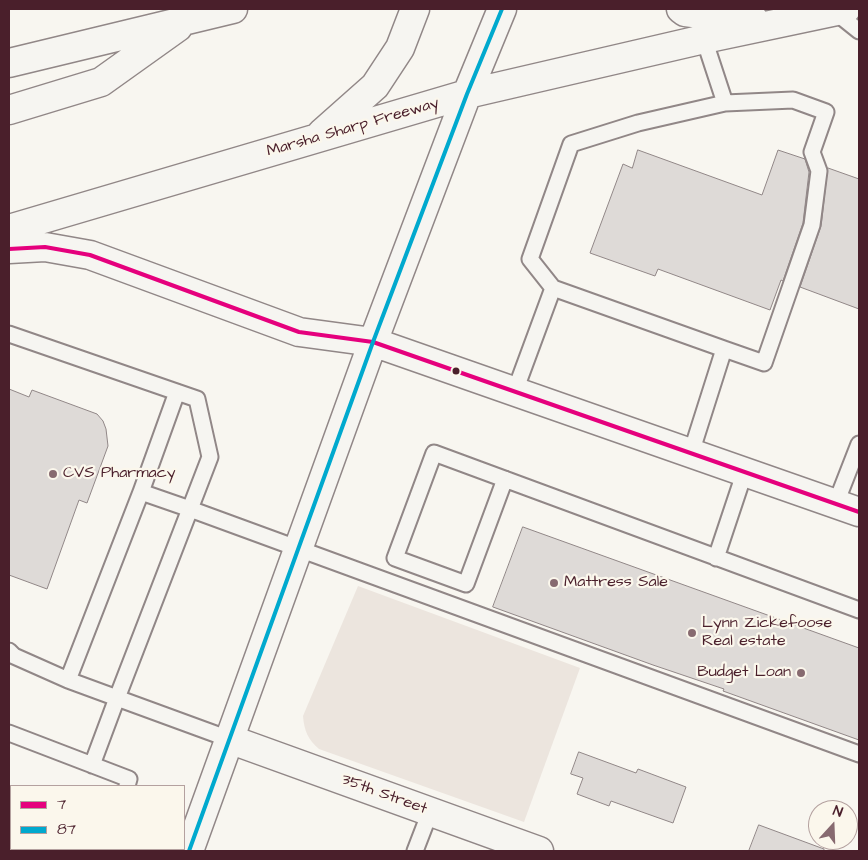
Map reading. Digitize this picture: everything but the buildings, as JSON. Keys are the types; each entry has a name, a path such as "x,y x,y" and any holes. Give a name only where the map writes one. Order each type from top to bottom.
{"main road":[{"path":"9,63 233,9"},
{"path":"315,139 375,86 400,48 415,9"},
{"path":"189,851 373,342 467,94 502,9"},
{"path":"681,9 685,12 775,24"},
{"name":"Marsha Sharp Freeway","path":"9,229 467,94 704,39 840,10"},
{"path":"9,110 101,82 192,18"},
{"path":"9,249 45,247 90,255 299,332 373,342 848,508"},
{"name":"35th Street","path":"229,739 540,851"}],"lane":[{"path":"840,10 859,31"},
{"path":"704,39 725,103"},
{"path":"792,100 826,112 812,152 819,171 812,225 764,363 554,288 530,259 571,144 638,123 725,103 792,100"},
{"path":"515,391 554,288"},
{"path":"9,334 197,399 210,457 92,765"},
{"path":"691,453 724,349"},
{"path":"68,680 141,492 177,392"},
{"path":"848,508 859,444"},
{"path":"505,479 466,584 395,558 434,453 505,479 716,558 859,610"},
{"path":"716,558 745,471"},
{"path":"141,492 859,754"},
{"path":"9,652 68,680 229,739"},
{"path":"9,733 129,778 127,785"},
{"path":"415,851 430,812"}],"shaded area":[{"path":"358,586 580,668 524,822 319,749 309,738 304,726 303,716"}],"transit line":[{"name":"87","path":"189,851 373,342 467,94 502,9"},
{"name":"7","path":"9,249 45,247 90,255 299,332 373,342 859,512"}],"place":[{"name":"CVS Pharmacy","path":"53,474"},
{"name":"Mattress Sale","path":"554,583"},
{"name":"Lynn Zickefoose Real estate","path":"692,633"},
{"name":"Budget Loan","path":"801,673"}]}
